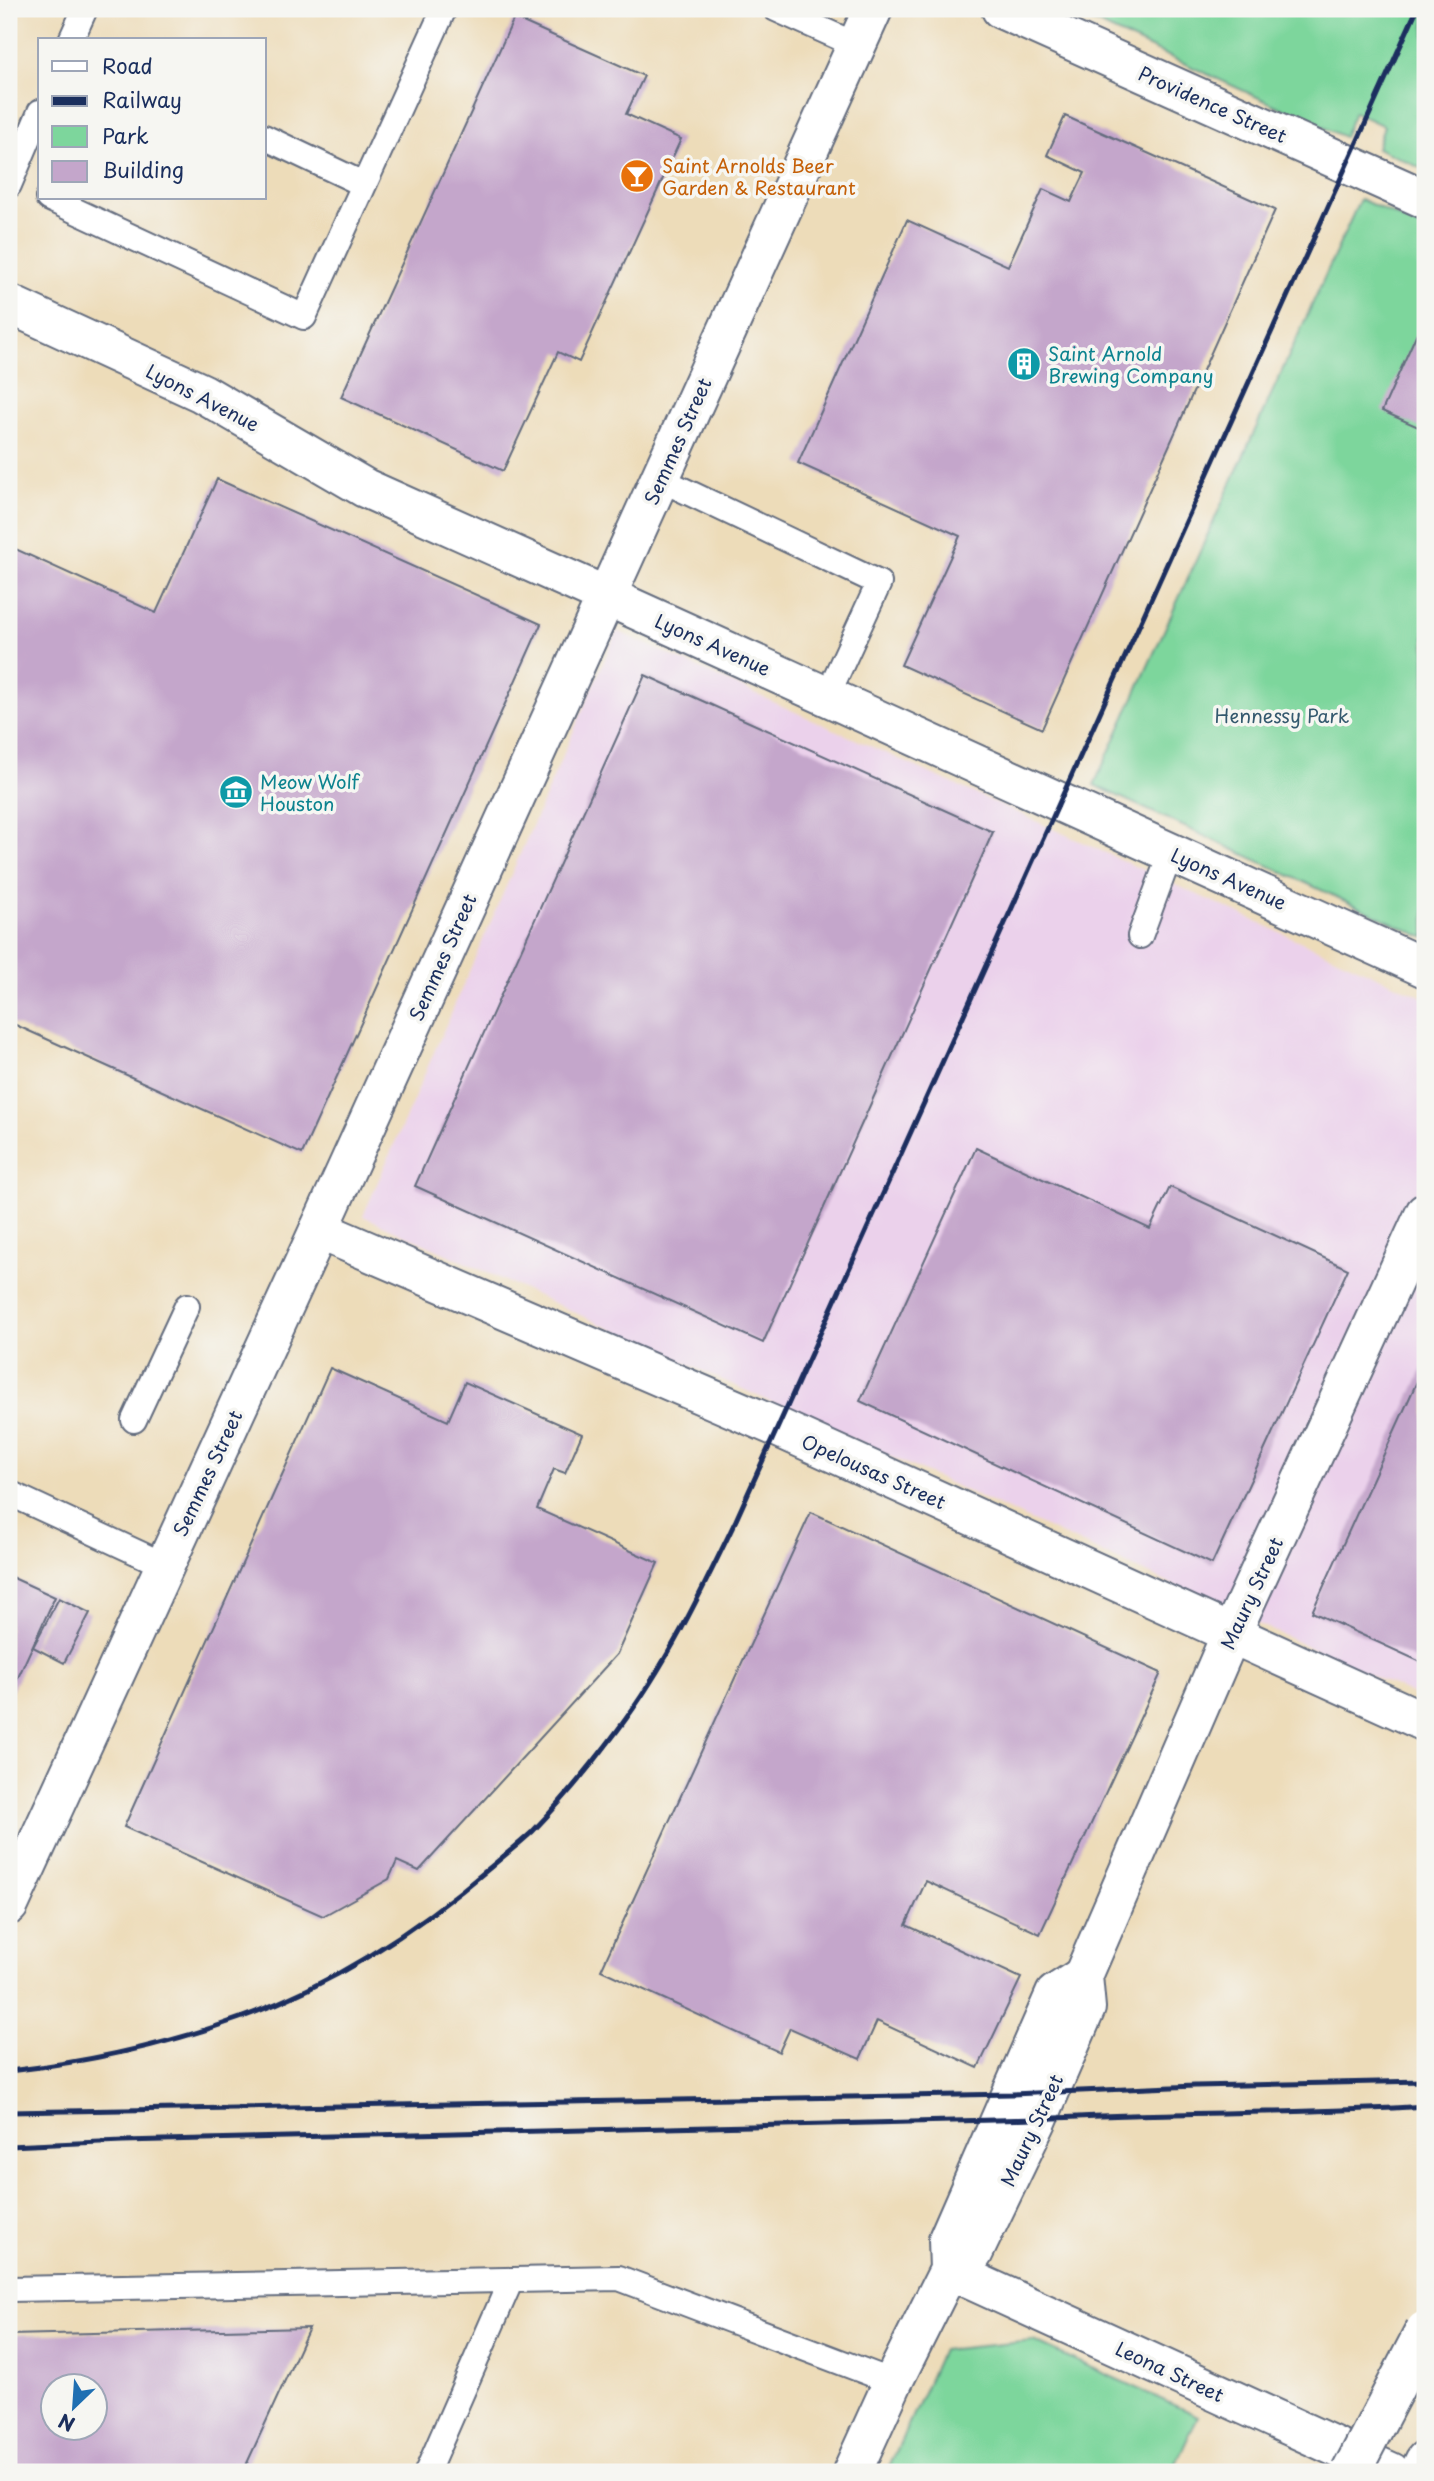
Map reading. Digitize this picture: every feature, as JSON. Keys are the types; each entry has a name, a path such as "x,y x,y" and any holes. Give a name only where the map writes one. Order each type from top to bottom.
{"street":[{"name":"Semmes Street","path":"9,1905 319,1230 873,9"},
{"name":"Providence Street","path":"1001,9 1425,199"},
{"name":"Lyons Avenue","path":"9,304 202,393 365,488 1425,968"},
{"name":"Maury Street","path":"852,2472 949,2270 973,2254 1038,2119 1086,2008 1083,1976 1231,1634 1425,1213"},
{"name":"Opelousas Street","path":"319,1230 779,1428 1425,1722"},
{"name":"Leona Street","path":"949,2270 1391,2472"},
{"path":"1351,2472 1425,2330"},
{"path":"1419,2472 1425,2460"}],"lane":[{"path":"72,38 85,9"},
{"path":"52,200 304,317 444,9"},
{"path":"776,9 856,46"},
{"path":"38,118 10,183 38,193"},
{"path":"266,138 363,184"},
{"path":"660,479 879,583 827,696"},
{"path":"1140,936 1171,852"},
{"path":"134,1420 187,1306"},
{"path":"9,1493 164,1565"},
{"path":"9,2289 619,2278 893,2382"},
{"path":"428,2472 511,2280"}],"shaded area":[{"path":"617,631 1425,998 1425,1700 363,1216"}],"green space":[{"path":"1066,9 1425,9 1425,170 1377,148 1384,126 1354,112 1344,137"},
{"name":"Hennessy Park","path":"1360,199 1425,229 1425,938 1094,785"},
{"path":"1033,2341 1198,2416 1172,2472 887,2472 942,2350"}],"building":[{"path":"514,18 644,76 626,114 681,139 579,362 558,352 503,471 341,397"},
{"name":"Saint Arnold Brewing Company","path":"1065,116 1275,210 1042,729 901,665 960,536 798,463 907,220 1008,266 1043,189 1071,202 1085,173 1047,155"},
{"path":"1425,315 1425,430 1382,411"},
{"path":"217,479 541,624 302,1154 9,1022 9,546 156,613"},
{"path":"645,675 993,832 763,1343 415,1186"},
{"path":"976,1148 1150,1229 1170,1187 1348,1269 1212,1564 860,1401"},
{"path":"1425,1364 1425,1664 1312,1612"},
{"path":"330,1368 448,1421 465,1382 582,1434 565,1473 554,1469 537,1509 658,1563 617,1654 419,1871 397,1861 389,1879 323,1916 124,1827"},
{"path":"811,1512 1161,1673 1040,1934 926,1881 906,1925 1021,1978 978,2068 877,2021 860,2059 790,2028 779,2052 601,1970"},
{"path":"9,1576 55,1597 11,1693 9,1692"},
{"path":"59,1598 90,1613 64,1663 33,1647"},
{"path":"309,2328 243,2472 9,2472 9,2335"}],"railway":[{"path":"9,2071 68,2063 184,2036 274,2005 373,1954 463,1890 527,1836 576,1783 635,1706 682,1628 736,1520 1417,9"},
{"path":"9,2112 1012,2094 1195,2086 1425,2081"},
{"path":"9,2146 1328,2111 1425,2106"}],"place":[{"name":"Saint Arnolds Beer Garden & Restaurant","path":"637,176"},
{"name":"Saint Arnold Brewing Company","path":"1024,364"},
{"name":"Meow Wolf Houston","path":"236,792"}]}
